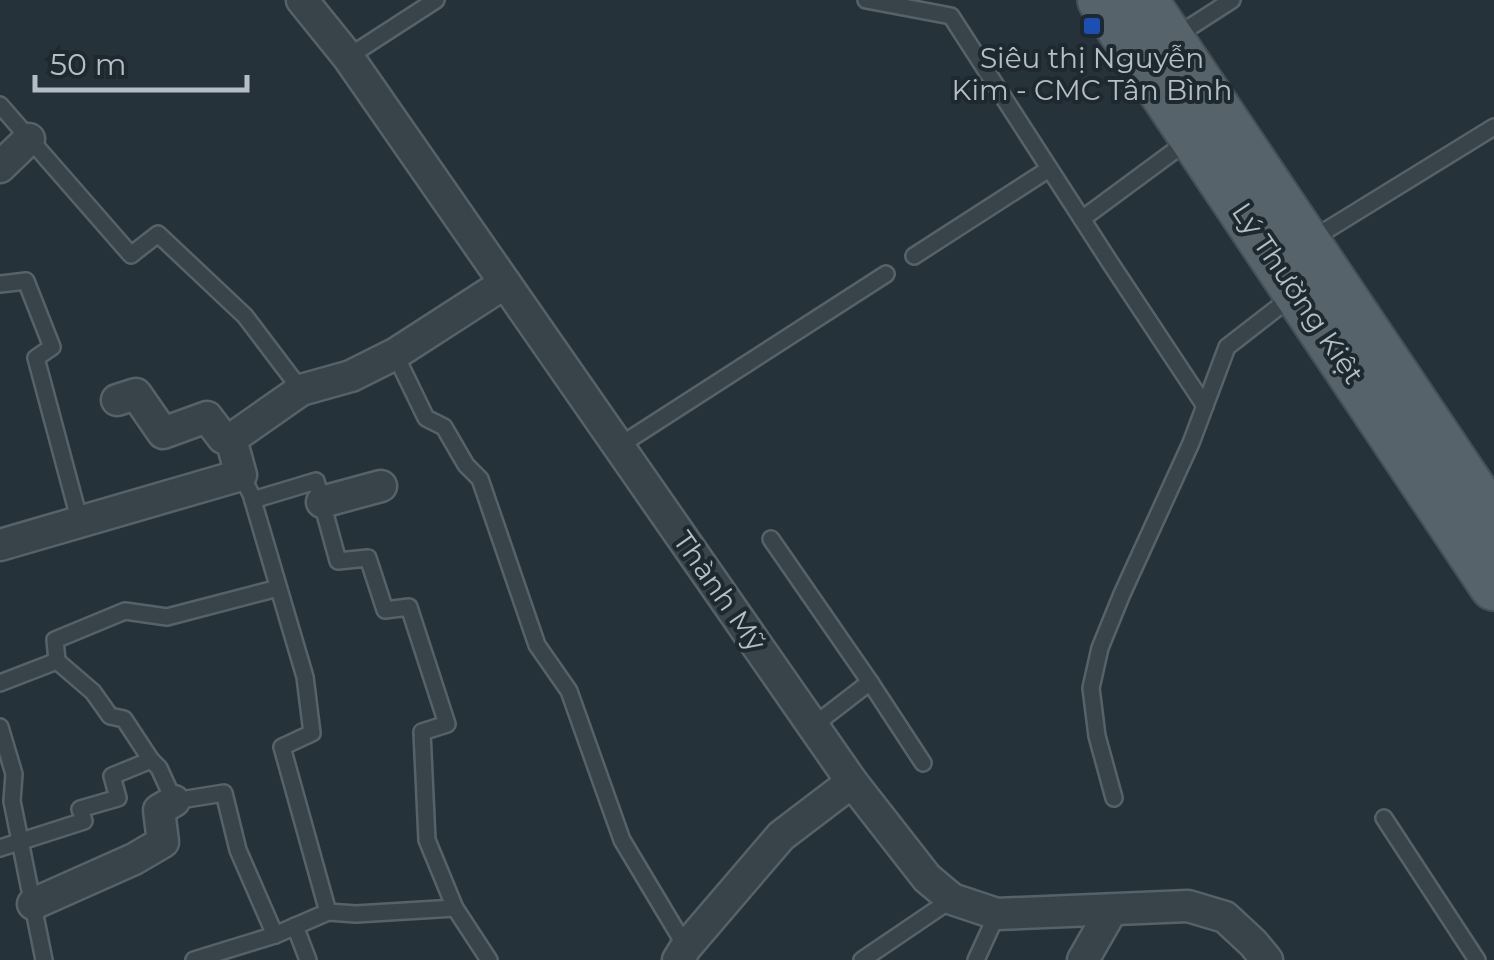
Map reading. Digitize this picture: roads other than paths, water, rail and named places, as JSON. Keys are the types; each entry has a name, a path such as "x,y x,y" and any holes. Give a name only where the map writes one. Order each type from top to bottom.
{"main road":[{"name":"Lý Thường Kiệt","path":"1102,0 1207,127 1494,523"},
{"name":"Lý Thường Kiệt","path":"1143,0 1170,40 1207,127"},
{"name":"Lý Thường Kiệt","path":"1310,270 1494,586"}],"street":[{"name":"Thành Mỹ","path":"302,0 348,57 852,782 927,878 952,899 996,914 1188,906 1224,917 1255,954"},
{"path":"0,168 29,138"},
{"path":"117,400 136,394 163,433 207,417 223,438 231,439 301,390 351,376 394,354 506,282"},
{"path":"0,546 80,522 247,487 231,439"},
{"path":"322,502 382,486"},
{"path":"682,954 781,836 852,782"},
{"path":"32,904 134,860 163,842 160,810 174,801"},
{"path":"1083,960 1111,911"}],"lane":[{"path":"348,57 436,0"},
{"path":"866,0 951,16 1205,406"},
{"path":"1170,40 1232,0"},
{"path":"0,104 131,256 158,234 245,316 301,390"},
{"path":"1082,220 1207,127"},
{"path":"1114,798 1096,736 1092,688 1100,648 1227,347 1310,270 1494,127"},
{"path":"914,256 1050,169"},
{"path":"619,446 886,274"},
{"path":"0,284 26,281 52,347 36,358 80,522"},
{"path":"394,354 426,418 444,427 466,465 480,478 537,645 570,691 622,840 682,954"},
{"path":"328,912 282,747 312,733 305,677 247,487 316,481 338,561 368,558 385,610 409,607 448,724 422,732 427,840 455,908 489,960"},
{"path":"771,538 923,763"},
{"path":"275,936 238,850 224,793 174,801 159,768 124,719 110,716 92,692 57,661 54,640 125,610 167,617 278,588"},
{"path":"0,683 57,661"},
{"path":"813,726 870,682"},
{"path":"0,727 14,774 12,802 44,960"},
{"path":"0,848 84,821 80,808 118,798 112,776 151,760"},
{"path":"1384,818 1477,960"},
{"path":"862,960 952,899"},
{"path":"194,960 275,936 328,912 455,908"},
{"path":"976,960 996,914"},
{"path":"295,926 308,960"}],"place":[{"name":"Siêu thị Nguyễn Kim - CMC Tân Bình","path":"1092,26"}]}
